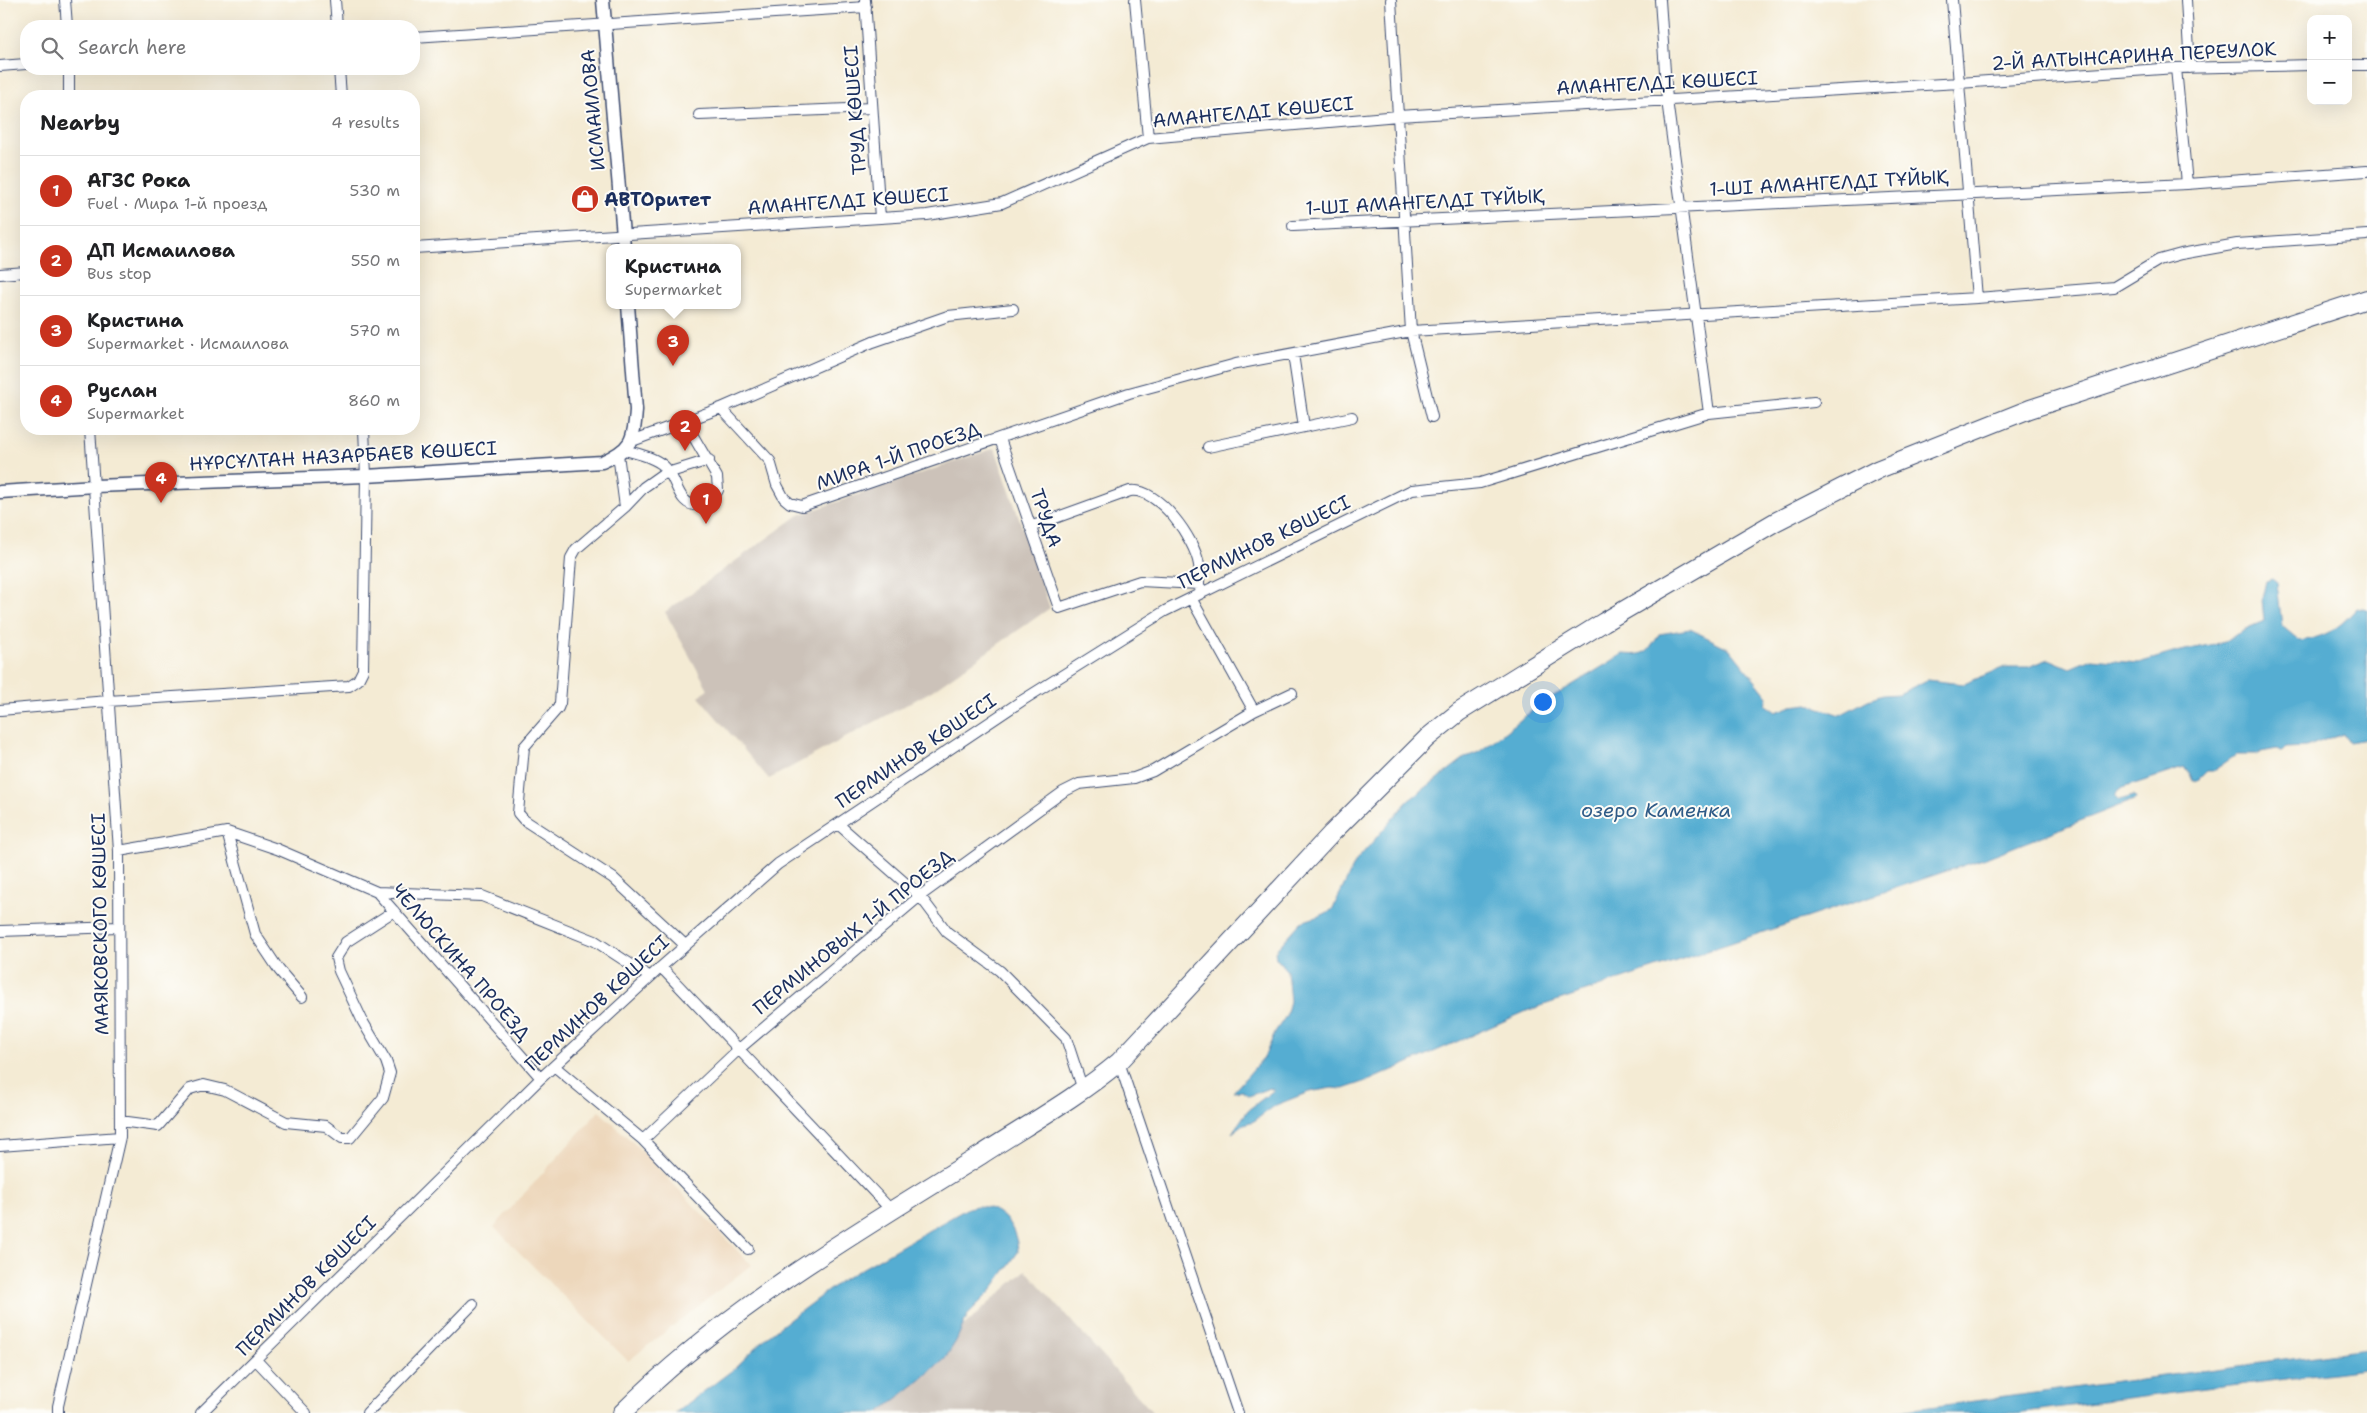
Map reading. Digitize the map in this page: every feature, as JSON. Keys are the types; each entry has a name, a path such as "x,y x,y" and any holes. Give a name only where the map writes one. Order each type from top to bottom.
{"highway":[{"path":"622,1413 656,1380 717,1327 892,1211 1083,1090 1119,1062 1332,833 1427,738 1458,712 1604,622 1774,522 1879,468 2030,409 2367,299"}],"street":[{"path":"65,0 67,20"},
{"path":"335,0 337,20"},
{"name":"ИСМАИЛОВА","path":"603,0 623,241"},
{"path":"1134,0 1148,138"},
{"path":"1391,0 1411,331 1432,417"},
{"path":"1660,0 1667,100 1709,413"},
{"path":"1952,0 1977,298"},
{"path":"2186,0 2190,68"},
{"path":"420,38 865,4"},
{"name":"ТРУД КӨШЕСІ","path":"865,4 880,218"},
{"path":"0,66 20,64"},
{"name":"2-Й АЛТЫНСАРИНА ПЕРЕУЛОК","path":"1959,83 2176,68 2307,65"},
{"path":"2352,65 2367,65"},
{"path":"2176,68 2187,184"},
{"path":"69,75 69,90"},
{"path":"339,75 341,90"},
{"name":"АМАНГЕЛДІ КӨШЕСІ","path":"420,248 623,241 927,215 1002,203 1148,138 1398,116 1959,83"},
{"path":"698,115 872,108"},
{"name":"1-ШІ АМАНГЕЛДІ ТҰЙЫҚ","path":"1293,226 2187,184 2367,171"},
{"path":"1304,427 1294,354 1411,331 1977,298 2114,287 2159,260 2181,254 2227,246 2367,235"},
{"path":"0,274 20,272"},
{"path":"625,507 625,448 636,410 628,309"},
{"name":"НҰРСҰЛТАН НАЗАРБАЕВ КӨШЕСІ","path":"0,492 95,486 366,476 602,462 625,448 873,342 948,316 1013,309"},
{"name":"МИРА 1-Й ПРОЕЗД","path":"721,408 770,461 781,494 790,503 806,506 1129,393 1236,364 1294,354"},
{"name":"ПЕРМИНОВ КӨШЕСІ","path":"201,1413 541,1078 661,967 778,864 1023,700 1165,611 1191,598 1200,588 1404,492 1485,481 1709,413 1814,402"},
{"path":"1208,447 1352,417"},
{"path":"625,448 656,461 670,471 682,498 688,503 701,505 714,497 718,490 717,476 685,422"},
{"name":"МАЯКОВСКОГО КӨШЕСІ","path":"58,1413 58,1406 120,1137 119,851 91,435"},
{"path":"0,710 108,701 349,686 356,682 363,670 366,476 364,435"},
{"name":"ТРУДА","path":"1000,439 1059,608 1140,581 1200,588"},
{"path":"686,945 612,878 519,816 518,810 524,747 556,711 560,703 571,558 576,549 625,507 652,480 670,471 709,460"},
{"path":"1030,527 1130,491 1143,492 1161,504 1186,535 1199,564 1200,588"},
{"path":"1191,598 1254,711"},
{"name":"ПЕРМИНОВЫХ 1-Й ПРОЕЗД","path":"643,1140 739,1049 920,896 1072,787 1085,782 1134,778 1152,771 1254,711 1292,693"},
{"path":"838,824 920,896 947,932 1000,971 1066,1038 1083,1090"},
{"path":"227,832 255,934 279,970 302,996"},
{"name":"ЧЕЛЮСКИНА ПРОЕЗД","path":"119,851 227,832 277,849 377,892 541,1078"},
{"path":"377,892 482,896 595,941 650,977"},
{"path":"120,1121 158,1126 190,1089 204,1085 225,1090 286,1122 326,1126 342,1138 350,1138 383,1098 390,1073 386,1061 363,1022 339,971 336,958 346,942 394,912"},
{"path":"0,932 119,927"},
{"path":"661,967 892,1211"},
{"path":"1119,1062 1238,1413"},
{"path":"554,1066 643,1140 748,1249"},
{"path":"0,1146 120,1137"},
{"path":"367,1413 473,1304"},
{"path":"256,1360 306,1413"}],"shaded area":[{"path":"995,448 1050,608 930,692 769,779 699,697 708,689 665,612 799,515"},
{"path":"599,1111 636,1145 751,1265 628,1361 494,1227"},
{"path":"1026,1270 1153,1413 866,1413"}],"water":[{"name":"озеро Каменка","path":"2272,579 2277,583 2282,626 2300,641 2318,637 2332,630 2357,608 2367,610 2367,739 2349,742 2343,733 2306,747 2286,748 2282,752 2277,749 2261,752 2256,755 2236,755 2213,771 2207,771 2198,780 2193,781 2189,772 2183,768 2119,789 2114,795 2119,800 2134,796 2136,799 1983,859 1529,1010 1370,1080 1343,1089 1332,1088 1309,1092 1276,1105 1254,1121 1244,1124 1232,1133 1248,1110 1274,1090 1269,1088 1249,1096 1242,1091 1233,1092 1264,1057 1277,1029 1286,1016 1290,1001 1287,971 1276,958 1275,951 1301,922 1332,910 1356,861 1408,801 1466,757 1479,752 1541,704 1623,654 1641,654 1645,652 1659,634 1690,629 1730,649 1768,697 1766,705 1776,712 1792,706 1808,704 1840,715 1868,700 1883,695 1899,694 1927,680 1964,684 2005,667 2028,667 2049,659 2070,668 2091,659 2138,663 2180,651 2225,642 2243,630 2264,621 2262,599 2266,581"},
{"path":"977,1206 994,1210 1007,1220 1015,1235 1018,1252 990,1292 968,1314 956,1341 946,1357 917,1383 878,1413 675,1413 734,1369 769,1335 842,1280 968,1208"},
{"path":"2367,1349 2367,1368 2365,1369 2015,1413 1884,1413"}],"place":[{"name":"АВТОритет","path":"585,199"},
{"name":"Кристина","path":"673,366"},
{"name":"ДП Исмаилова","path":"685,451"},
{"name":"Руслан","path":"161,503"},
{"name":"АГЗС Рока","path":"706,524"}]}
